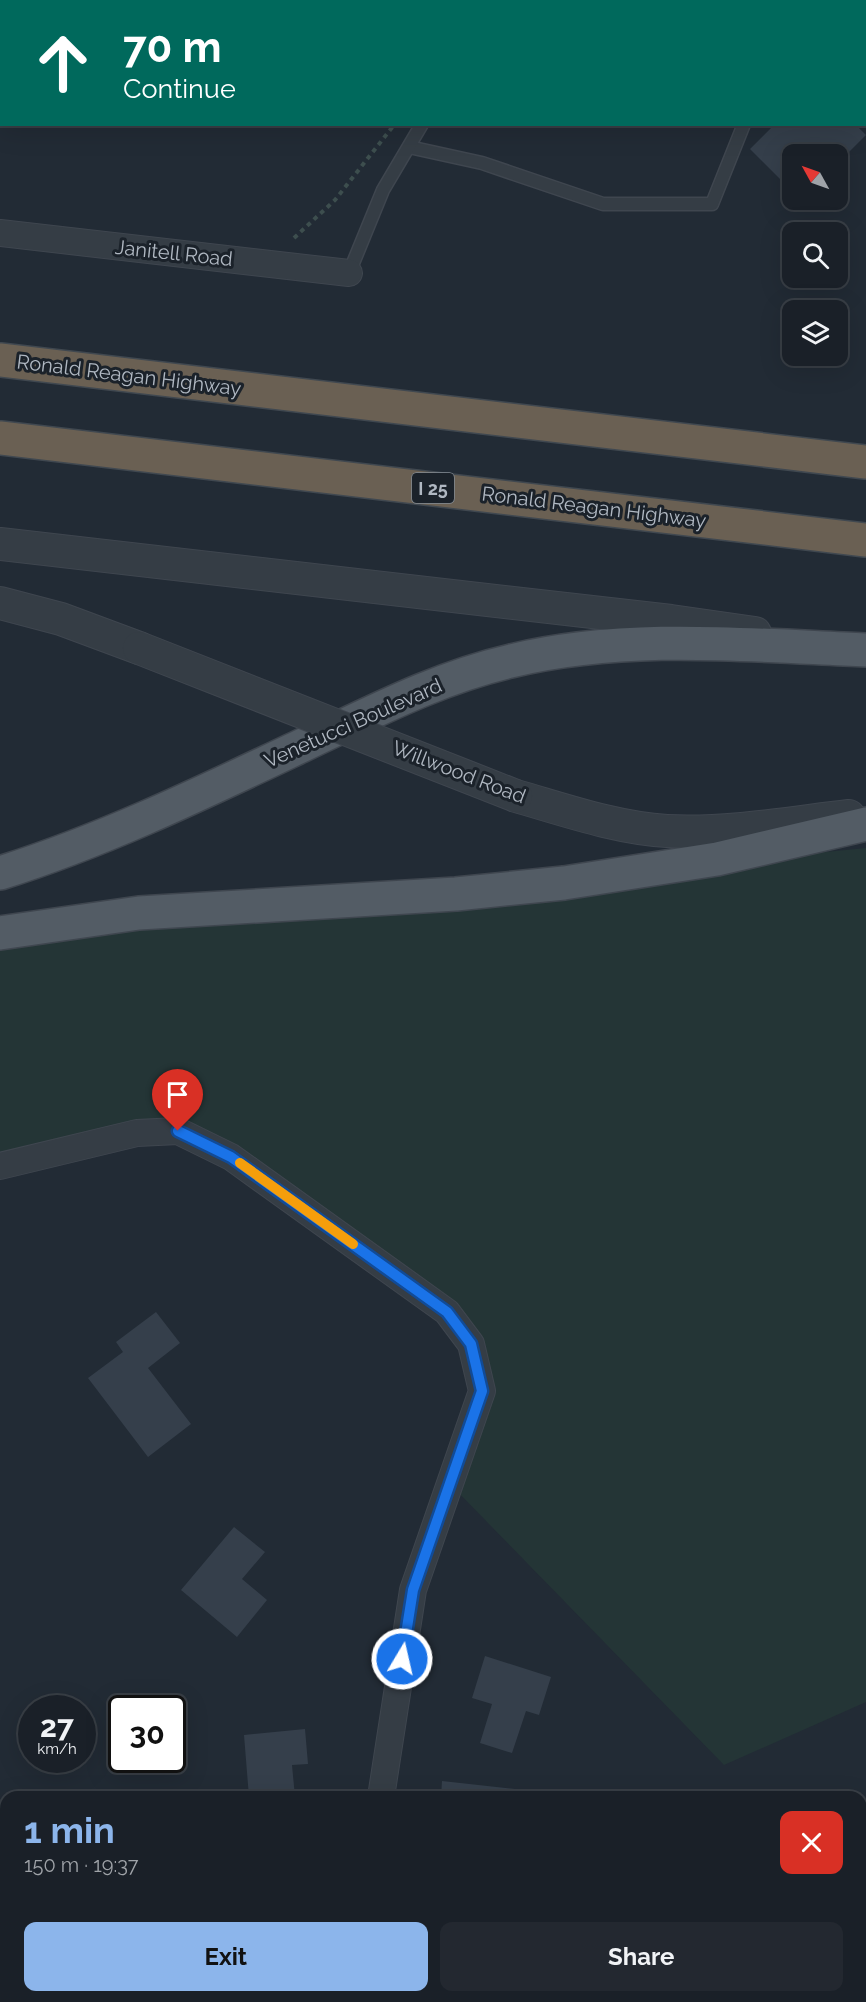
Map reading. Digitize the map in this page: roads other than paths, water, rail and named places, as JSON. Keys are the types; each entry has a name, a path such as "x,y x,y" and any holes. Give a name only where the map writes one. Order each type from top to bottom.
{"highway":[{"name":"Ronald Reagan Highway","path":"0,360 866,462"},
{"name":"Ronald Reagan Highway","path":"0,438 866,540"}],"main road":[{"name":"Venetucci Boulevard","path":"0,873 37,861 190,798 424,688 510,661 596,646 689,643 866,650"},
{"path":"0,933 139,912 456,894 564,883 717,859 866,824"}],"street":[{"name":"Janitell Road","path":"0,233 349,273"},
{"path":"0,544 671,621 866,650"},
{"name":"Willwood Road","path":"0,603 61,619 139,648 516,796 605,821 665,831 711,831 866,814"},
{"path":"0,1166 137,1133 178,1131 231,1157 447,1312 471,1344 482,1391 413,1590 382,1791"}],"lane":[{"path":"349,273 383,190 421,126"},
{"path":"409,147 482,163 603,204 712,204 743,126"}]}
